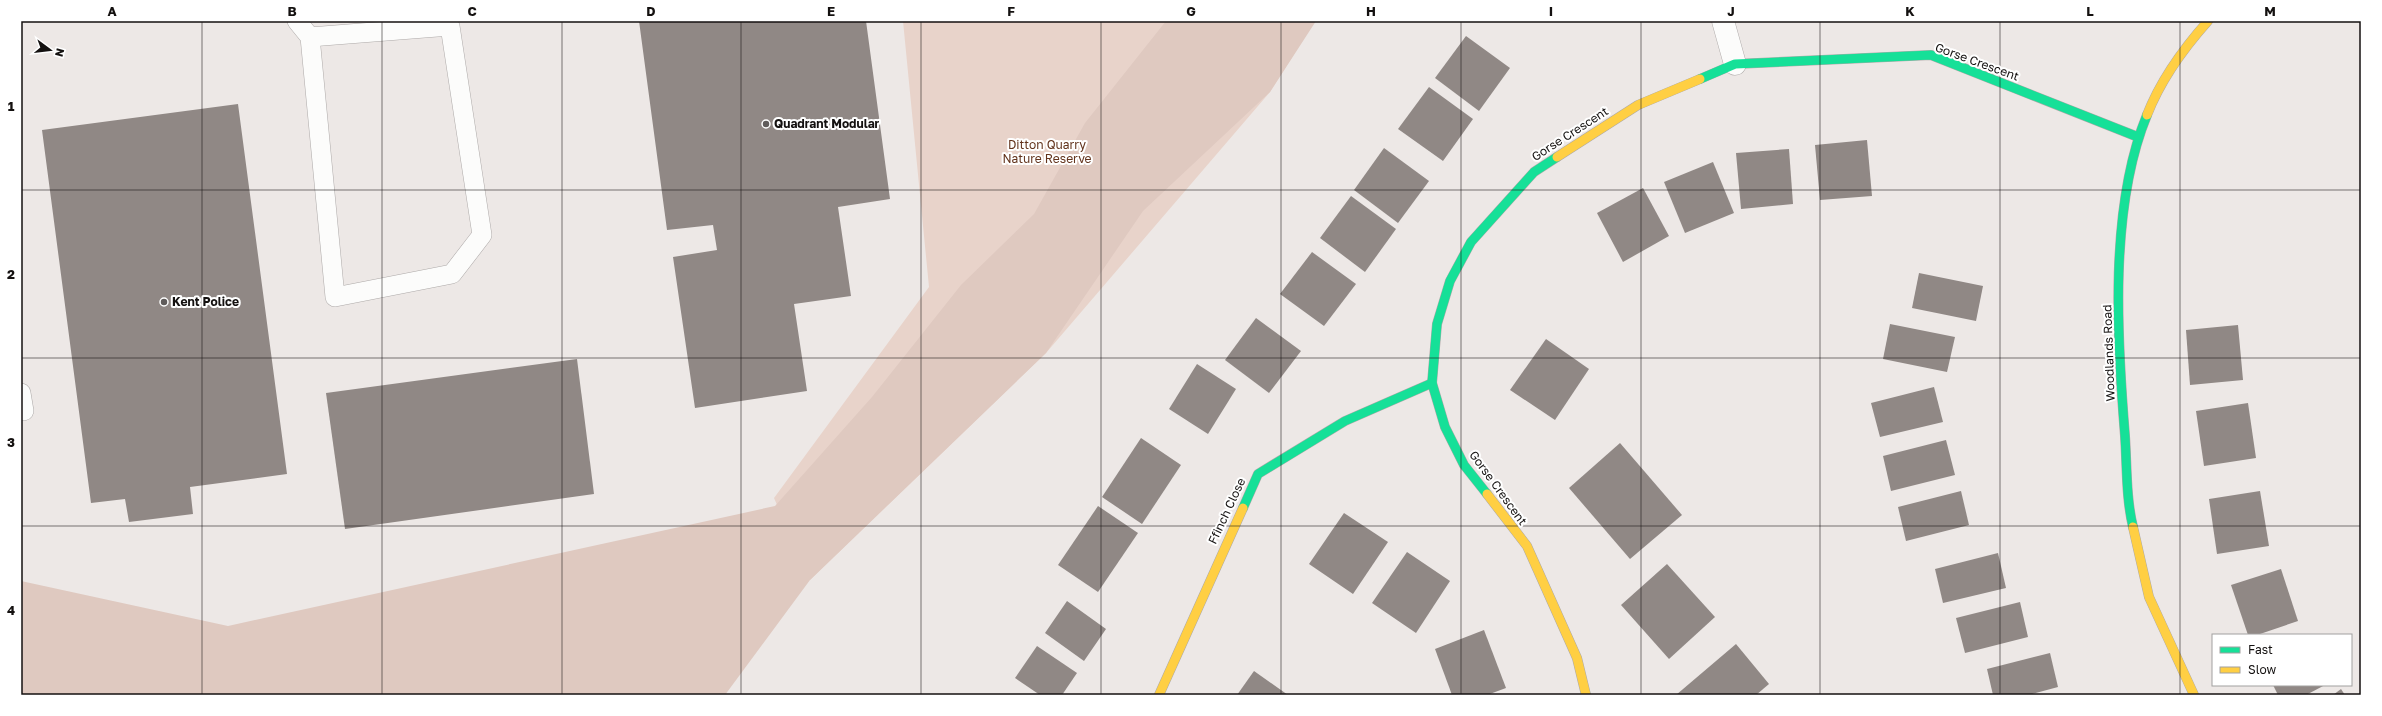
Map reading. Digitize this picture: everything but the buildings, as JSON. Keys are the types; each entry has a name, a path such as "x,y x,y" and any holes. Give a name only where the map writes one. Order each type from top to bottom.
{"street":[{"path":"1724,21 1735,64"},
{"name":"Woodlands Road","path":"2194,695 2149,598 2131,519 2119,358 2120,278 2124,207 2138,137 2158,88 2191,40 2208,21"},
{"name":"Gorse Crescent","path":"1586,695 1577,658 1527,546 1464,465 1445,427 1432,383 1437,324 1450,281 1471,242 1534,172 1638,105 1735,64 1930,55 2138,137"},
{"name":"Ffinch Close","path":"1159,695 1258,474 1345,421 1432,383"}],"lane":[{"path":"297,21 310,36 335,297 452,274 482,235 450,26 310,36"}],"green space":[{"name":"Ditton Quarry Nature Reserve","path":"903,21 1315,21 1270,92 1046,353 810,580 774,498 929,287"}],"shaded area":[{"path":"1166,21 1316,21 1270,92 1143,211 1046,353 810,580 725,695 21,695 21,581 228,626 775,506 872,397 961,285 1034,214 1085,123"}],"traffic: fast":[{"path":"1700,79 1735,64 1931,55 2138,137"},
{"path":"2133,527 2128,493 2122,398 2118,316 2119,273 2121,231 2126,190 2135,151 2147,115"},
{"path":"1487,494 1464,465 1445,427 1432,383 1437,324 1450,281 1471,242 1534,172 1557,157"},
{"path":"1243,508 1258,474 1345,421 1432,383"}],"traffic: slow":[{"path":"2147,115 2159,89 2173,65 2208,21"},
{"path":"1557,157 1638,105 1700,79"},
{"path":"1487,494 1527,546 1577,658 1586,695"},
{"path":"1159,695 1243,508"},
{"path":"2133,527 2149,597 2194,695"}],"place":[{"name":"Quadrant Modular","path":"766,124"},
{"name":"Kent Police","path":"164,302"}]}
